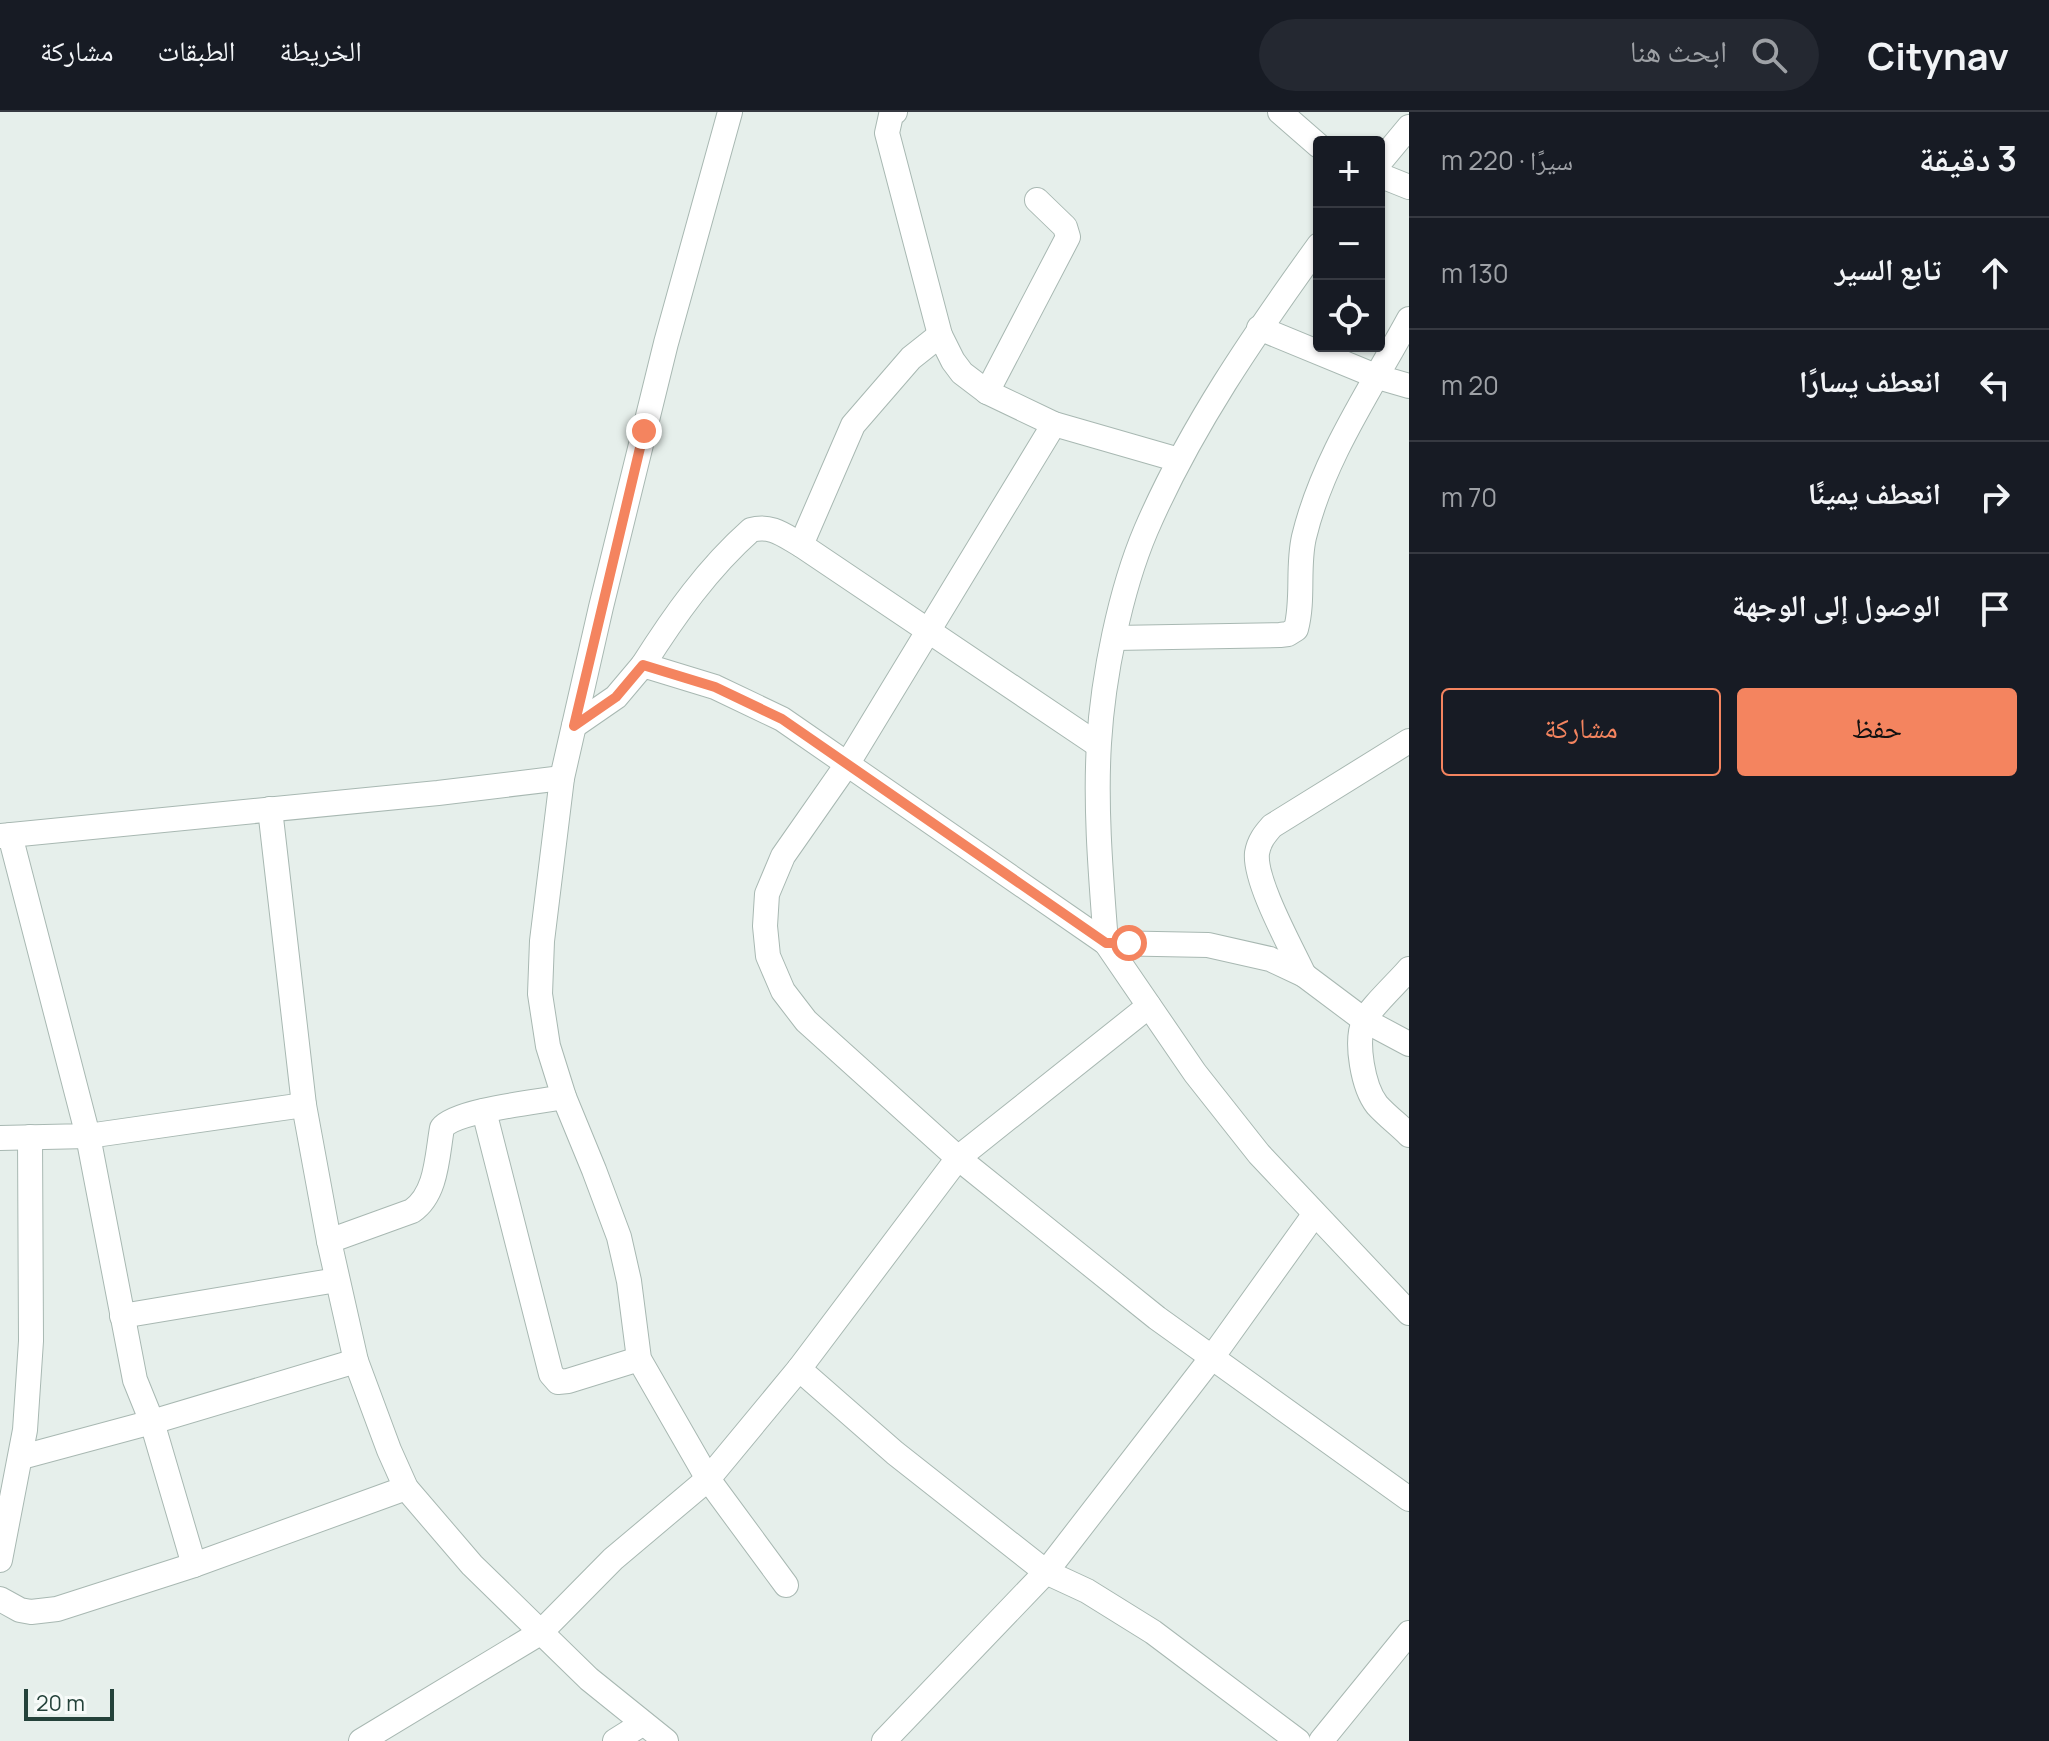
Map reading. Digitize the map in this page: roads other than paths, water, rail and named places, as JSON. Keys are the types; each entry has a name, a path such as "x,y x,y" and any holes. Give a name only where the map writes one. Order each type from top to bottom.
{"street":[{"path":"730,112 666,343 562,778 542,941 540,994 548,1046 564,1097 619,1237 629,1281 639,1359 708,1479 786,1585"},
{"path":"895,112 891,115 887,133 940,335 962,373 987,392 1054,424 1179,460"},
{"path":"1280,112 1313,141"},
{"path":"1385,156 1409,127"},
{"path":"1385,177 1409,187"},
{"path":"987,392 1068,237 1060,221 1037,200"},
{"path":"1106,943 1100,862 1098,745 1103,697 1115,638 1145,533 1179,460 1259,328 1313,253"},
{"path":"1115,638 1280,635 1293,632 1298,624 1299,569 1304,537 1314,505 1337,448 1409,319"},
{"path":"1259,328 1378,377 1409,386"},
{"path":"801,545 853,425 911,358 940,335"},
{"path":"1054,424 848,763 783,856 767,894 765,926 768,956 783,991 806,1021 958,1158 1157,1318 1409,1499"},
{"path":"574,726 616,697 643,665 697,587 751,530 763,526 801,545 1098,745"},
{"path":"643,665 686,677 740,698 782,719 1106,943 1195,1073 1259,1154 1409,1313"},
{"path":"1304,975 1260,876 1257,857 1263,836 1272,826 1409,741"},
{"path":"194,1565 152,1422 135,1380 88,1136 5,835 562,778"},
{"path":"270,809 304,1105 337,1280 356,1361 375,1416 406,1488 472,1565 540,1633 642,1724 666,1741"},
{"path":"1106,943 1208,945 1270,959 1304,975 1364,1020 1409,1044"},
{"path":"1409,969 1364,1020 1361,1048 1369,1092 1376,1104 1409,1135"},
{"path":"361,1741 540,1633 613,1559 708,1479 799,1369 958,1158 1149,1006"},
{"path":"329,1241 412,1211 422,1204 432,1184 442,1128 447,1122 484,1111 564,1097"},
{"path":"0,1138 88,1136 304,1105"},
{"path":"484,1111 554,1380 568,1381 639,1359"},
{"path":"0,1560 22,1457 31,1341 30,1137"},
{"path":"884,1741 1046,1572 1213,1356 1314,1215"},
{"path":"122,1316 337,1280"},
{"path":"22,1457 356,1361"},
{"path":"799,1369 895,1453 1046,1572 1087,1591 1153,1632 1298,1741"},
{"path":"0,1599 20,1610 42,1612 194,1565 406,1488"},
{"path":"1321,1741 1409,1633"},
{"path":"615,1741 642,1724"}]}
